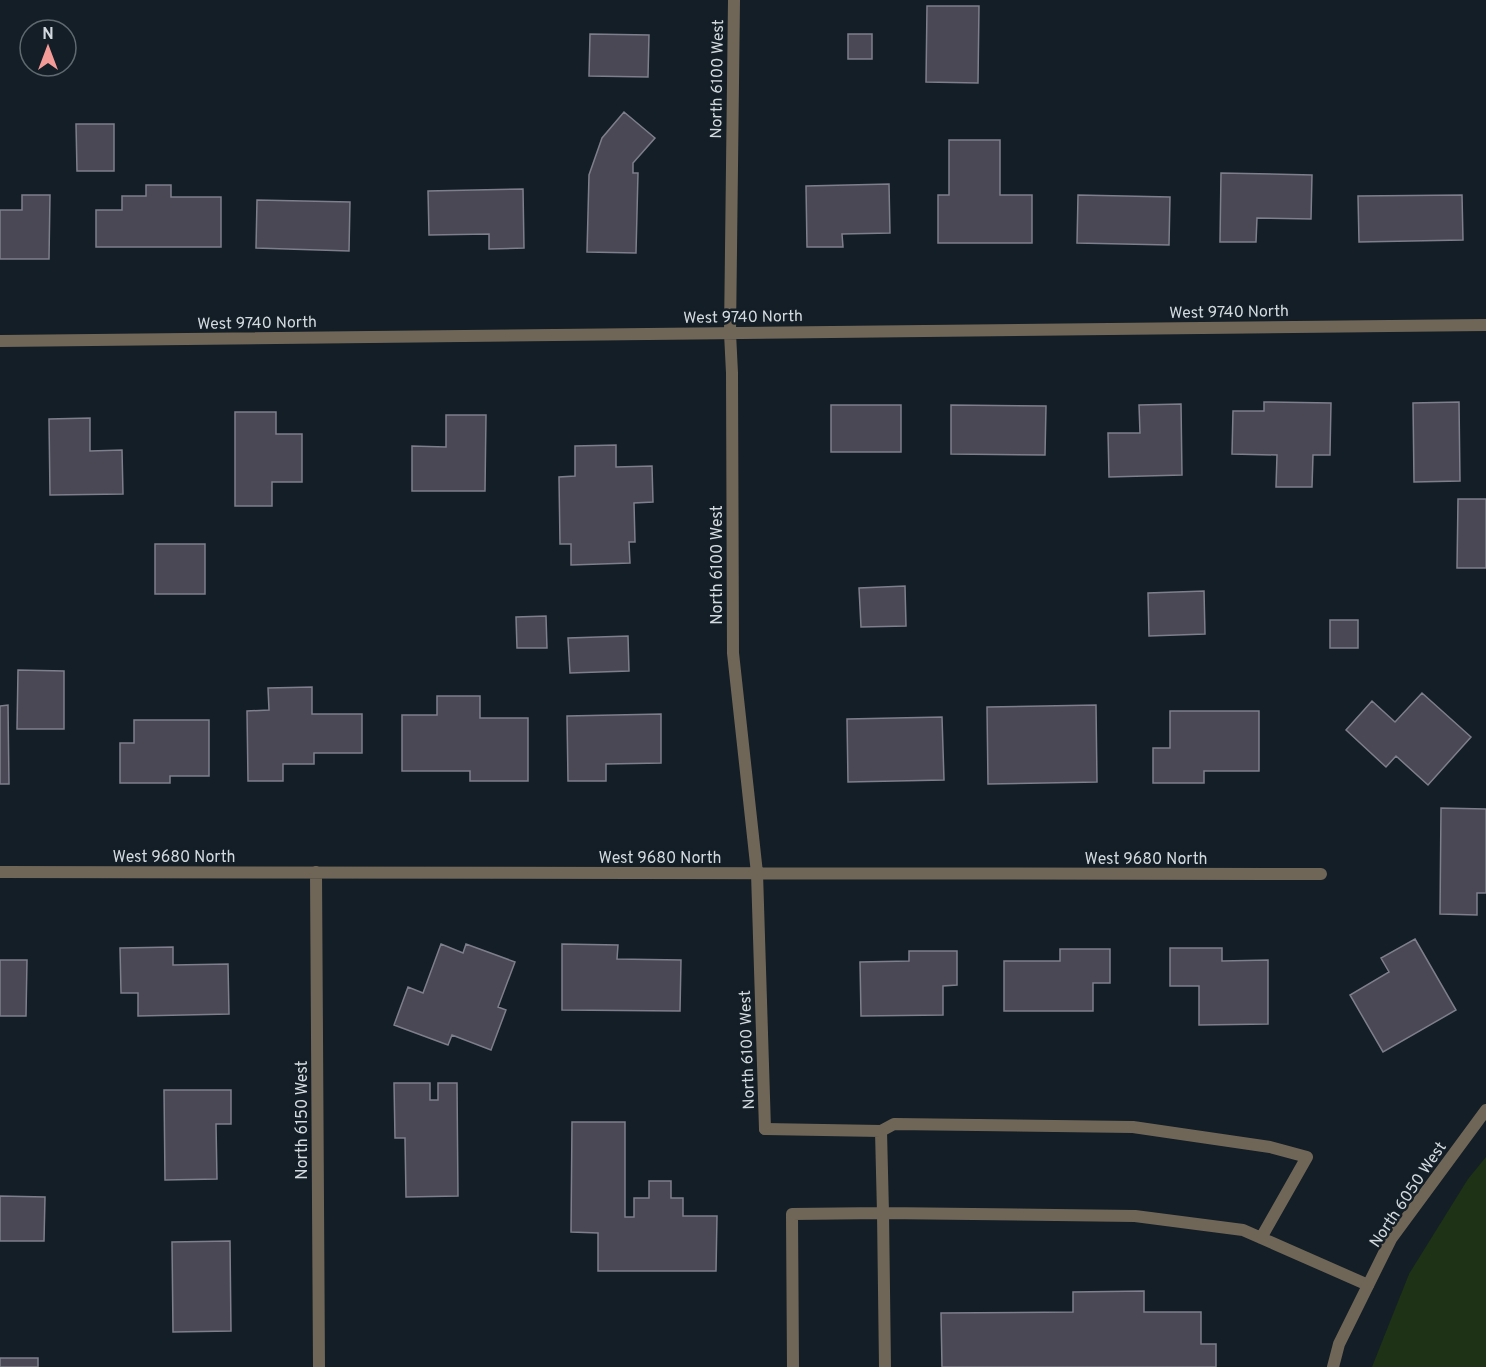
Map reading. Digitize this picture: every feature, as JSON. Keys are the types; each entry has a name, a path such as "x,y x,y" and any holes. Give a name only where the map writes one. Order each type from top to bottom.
{"street":[{"name":"North 6100 West","path":"734,0 730,333 733,653 757,873 765,1129 881,1131"},
{"name":"West 9740 North","path":"0,341 1486,325"},
{"name":"West 9680 North","path":"0,872 1320,874"},
{"name":"North 6150 West","path":"316,872 319,1367"},
{"name":"North 6050 West","path":"1333,1367 1339,1344 1391,1239 1486,1110"},
{"path":"885,1367 881,1131 894,1124 1133,1127 1270,1147 1307,1157 1262,1238"},
{"path":"793,1367 792,1214 1135,1216 1243,1230 1368,1285"}],"green space":[{"path":"1486,1157 1486,1367 1372,1367 1409,1274 1468,1179"}],"building":[{"path":"927,6 979,6 978,83 926,82"},
{"path":"590,34 649,35 648,77 589,76"},
{"path":"848,34 872,34 872,59 848,59"},
{"path":"624,112 655,138 633,163 633,173 638,173 636,253 587,252 589,175 602,138"},
{"path":"76,124 114,124 114,171 77,171"},
{"path":"949,140 1000,140 1000,195 1032,195 1032,243 938,243 938,195 949,195"},
{"path":"1221,173 1312,175 1311,219 1257,218 1256,242 1220,242"},
{"path":"889,184 890,233 842,234 843,247 807,247 806,186"},
{"path":"146,185 171,185 171,197 221,197 221,247 96,247 96,210 122,210 122,196 146,196"},
{"path":"523,189 524,248 489,249 489,234 429,235 428,191"},
{"path":"22,195 50,195 49,259 0,259 0,210 22,210"},
{"path":"1078,195 1170,197 1169,245 1077,243"},
{"path":"1462,195 1463,240 1359,242 1358,196"},
{"path":"257,200 350,202 349,251 256,248"},
{"path":"1264,402 1331,403 1330,455 1313,455 1312,487 1276,487 1277,455 1232,454 1233,411 1264,411"},
{"path":"1459,402 1460,481 1414,482 1413,403"},
{"path":"1181,404 1182,475 1109,477 1108,433 1140,433 1139,405"},
{"path":"831,405 901,405 901,452 831,452"},
{"path":"951,405 1046,406 1045,455 951,454"},
{"path":"235,412 276,412 276,434 302,434 302,482 272,482 272,506 235,506"},
{"path":"446,415 486,415 485,491 412,491 412,446 446,447"},
{"path":"90,418 90,451 122,450 123,494 50,495 49,419"},
{"path":"616,445 616,467 652,466 653,502 634,503 635,542 629,542 630,563 571,565 571,544 560,544 559,477 575,476 575,446"},
{"path":"1458,499 1486,499 1486,568 1457,568"},
{"path":"155,544 205,544 205,594 155,594"},
{"path":"905,586 906,626 861,627 859,588"},
{"path":"1204,591 1205,634 1149,636 1148,593"},
{"path":"546,616 547,648 517,648 516,617"},
{"path":"1330,620 1358,620 1358,648 1330,648"},
{"path":"628,636 629,671 570,673 568,638"},
{"path":"18,670 64,671 64,729 17,729"},
{"path":"312,687 312,714 362,714 362,753 314,753 314,764 283,764 283,781 248,781 247,711 269,710 268,688"},
{"path":"1422,693 1471,737 1428,785 1396,756 1386,767 1346,730 1372,701 1395,722"},
{"path":"437,696 480,696 480,718 528,718 528,781 470,781 470,771 402,771 402,715 437,715"},
{"path":"8,705 9,784 0,784 0,706"},
{"path":"1096,705 1097,782 988,784 987,707"},
{"path":"1170,711 1259,711 1259,771 1204,771 1204,783 1153,783 1153,748 1170,748"},
{"path":"661,714 661,763 606,764 606,781 568,781 567,716"},
{"path":"942,717 944,780 848,782 847,719"},
{"path":"134,720 209,720 209,776 170,776 170,783 120,783 120,743 134,743"},
{"path":"1441,808 1486,809 1486,893 1477,893 1477,915 1440,914"},
{"path":"1415,939 1456,1010 1383,1052 1350,995 1389,972 1381,958"},
{"path":"441,944 463,953 466,944 515,962 498,1007 506,1010 491,1050 452,1035 448,1045 394,1025 408,987 423,993"},
{"path":"562,944 618,945 617,959 681,960 680,1011 562,1010"},
{"path":"173,947 173,965 228,964 229,1014 138,1016 138,993 121,993 120,948"},
{"path":"1170,948 1222,948 1222,961 1268,960 1268,1024 1199,1025 1199,986 1170,986"},
{"path":"1060,949 1110,949 1110,983 1093,983 1093,1011 1004,1011 1004,961 1060,961"},
{"path":"909,951 957,951 957,985 943,986 943,1015 861,1016 860,962 909,961"},
{"path":"0,960 27,960 26,1016 0,1016"},
{"path":"394,1083 430,1083 430,1100 438,1100 438,1083 457,1083 458,1196 406,1197 405,1138 395,1138"},
{"path":"164,1090 231,1090 231,1124 216,1124 217,1179 165,1180"},
{"path":"572,1122 625,1122 625,1217 634,1217 634,1198 649,1198 649,1181 671,1181 671,1198 683,1198 683,1216 717,1216 716,1271 598,1271 598,1233 571,1232"},
{"path":"0,1196 45,1197 44,1241 0,1241"},
{"path":"230,1241 231,1331 173,1332 172,1242"},
{"path":"1144,1291 1144,1312 1201,1312 1201,1344 1216,1344 1216,1367 942,1367 941,1313 1073,1312 1073,1292"},
{"path":"0,1358 38,1358 38,1367 0,1367"}]}
